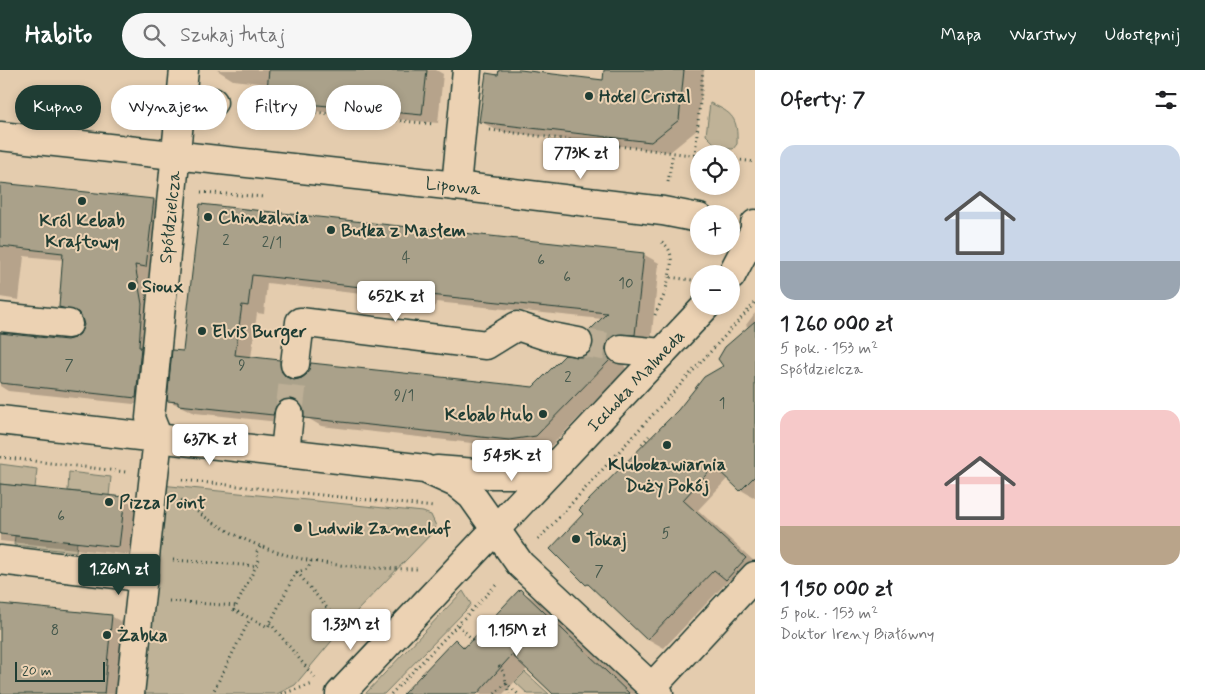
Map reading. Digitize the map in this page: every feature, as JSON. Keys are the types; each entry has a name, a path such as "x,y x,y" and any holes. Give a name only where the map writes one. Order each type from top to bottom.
{"street":[{"name":"Spółdzielcza","path":"182,85 184,70"},
{"path":"456,186 467,70"},
{"name":"Spółdzielcza","path":"130,694 141,578 158,438 150,418 178,130"},
{"name":"Lipowa","path":"0,136 456,186 663,211 690,216"},
{"path":"737,265 755,230 755,224"},
{"path":"740,227 755,230"},
{"name":"Icchoka Malmeda","path":"340,694 496,531 698,315"},
{"path":"0,316 68,324"},
{"path":"295,364 300,322 486,344 518,326 548,336 578,342"},
{"path":"621,349 662,354"},
{"path":"285,453 290,414"},
{"path":"0,420 481,474 522,474 558,463"},
{"path":"425,469 456,483 472,496 520,564 656,691 694,642 755,576"},
{"path":"0,560 141,578"}],"path":[{"path":"698,145 703,70"},
{"path":"227,103 462,127 690,154"},
{"path":"740,160 755,162"},
{"path":"391,694 490,590 520,564 535,542 755,303"},
{"path":"642,444 649,436"},
{"path":"0,458 153,475 194,482 435,507"},
{"path":"153,475 206,519 235,536 260,547 311,561 352,568 420,569"},
{"path":"260,547 256,553 260,560 234,610 268,627 297,572 308,568 311,561"},
{"path":"141,578 257,566"},
{"path":"297,572 356,642"},
{"path":"141,578 236,606"},
{"path":"212,694 250,619"},
{"path":"270,623 319,682 281,694"},
{"path":"458,625 474,641"},
{"path":"499,666 504,673 509,694"},
{"path":"496,694 506,683"},
{"path":"506,683 518,694"}],"shaded area":[{"path":"710,103 724,110 735,122 737,144 716,145 706,135"},
{"path":"0,464 37,469 35,488 0,484"},
{"path":"69,472 111,477 109,496 68,491"},
{"path":"161,485 423,512 431,515 436,526 433,532 356,612 295,685 277,694 139,694"},
{"path":"15,536 77,542 76,552 14,545"},
{"path":"463,591 471,604 466,610 384,694 365,694"},
{"path":"525,672 549,694 528,694 515,682"}],"building":[{"path":"269,70 427,70 422,115 401,113 401,85 326,85 326,106 316,105 316,85 268,85"},
{"name":"Hotel Cristal","path":"499,70 520,70 603,80 604,70 684,70 679,120 651,142 479,122 486,73 498,75"},
{"path":"0,183 154,199 146,267 135,265 142,304 139,347 141,347 136,398 0,383 0,333 67,340 80,334 84,325 78,312 59,307 63,253 0,246"},
{"path":"200,204 644,253 635,335 615,335 609,340 605,348 610,360 536,436 509,440 304,418 303,407 298,401 290,398 277,404 273,415 178,405 178,402 167,401 172,350 183,351","holes":["252,275 370,288 404,300 419,298 420,294 607,313 589,331 593,337 593,344 589,353 583,357 565,355 533,387 311,363 307,374 302,378 294,380 286,377 281,371 280,360 235,355 242,305 248,306"]},
{"path":"755,321 755,476 740,491 714,466 683,500 746,558 726,580 714,570 647,640 588,584 586,585 550,549 583,514 579,510 678,410 704,377 723,366 718,359 725,347"},
{"path":"0,484 125,497 119,547 0,534"},
{"path":"520,589 630,694 553,694 512,655 477,694 403,694 455,639 464,648"},
{"path":"0,604 112,615 104,694 0,694"}],"tunnel":[{"path":"578,342 621,349"},
{"path":"289,414 295,364"}],"place":[{"name":"Hotel Cristal","path":"589,96"},
{"name":"Król Kebab Kraftowy","path":"82,201"},
{"name":"Chinkalnia","path":"208,217"},
{"name":"Bułka z Masłem","path":"331,230"},
{"name":"Sioux","path":"132,286"},
{"name":"Elvis Burger","path":"202,331"},
{"name":"Kebab Hub","path":"543,414"},
{"name":"Klubokawiarnia Duży Pokój","path":"667,445"},
{"name":"Pizza Point","path":"109,502"},
{"name":"Ludwik Zamenhof","path":"298,528"},
{"name":"Tokaj","path":"576,539"},
{"name":"Żabka","path":"107,635"}]}
